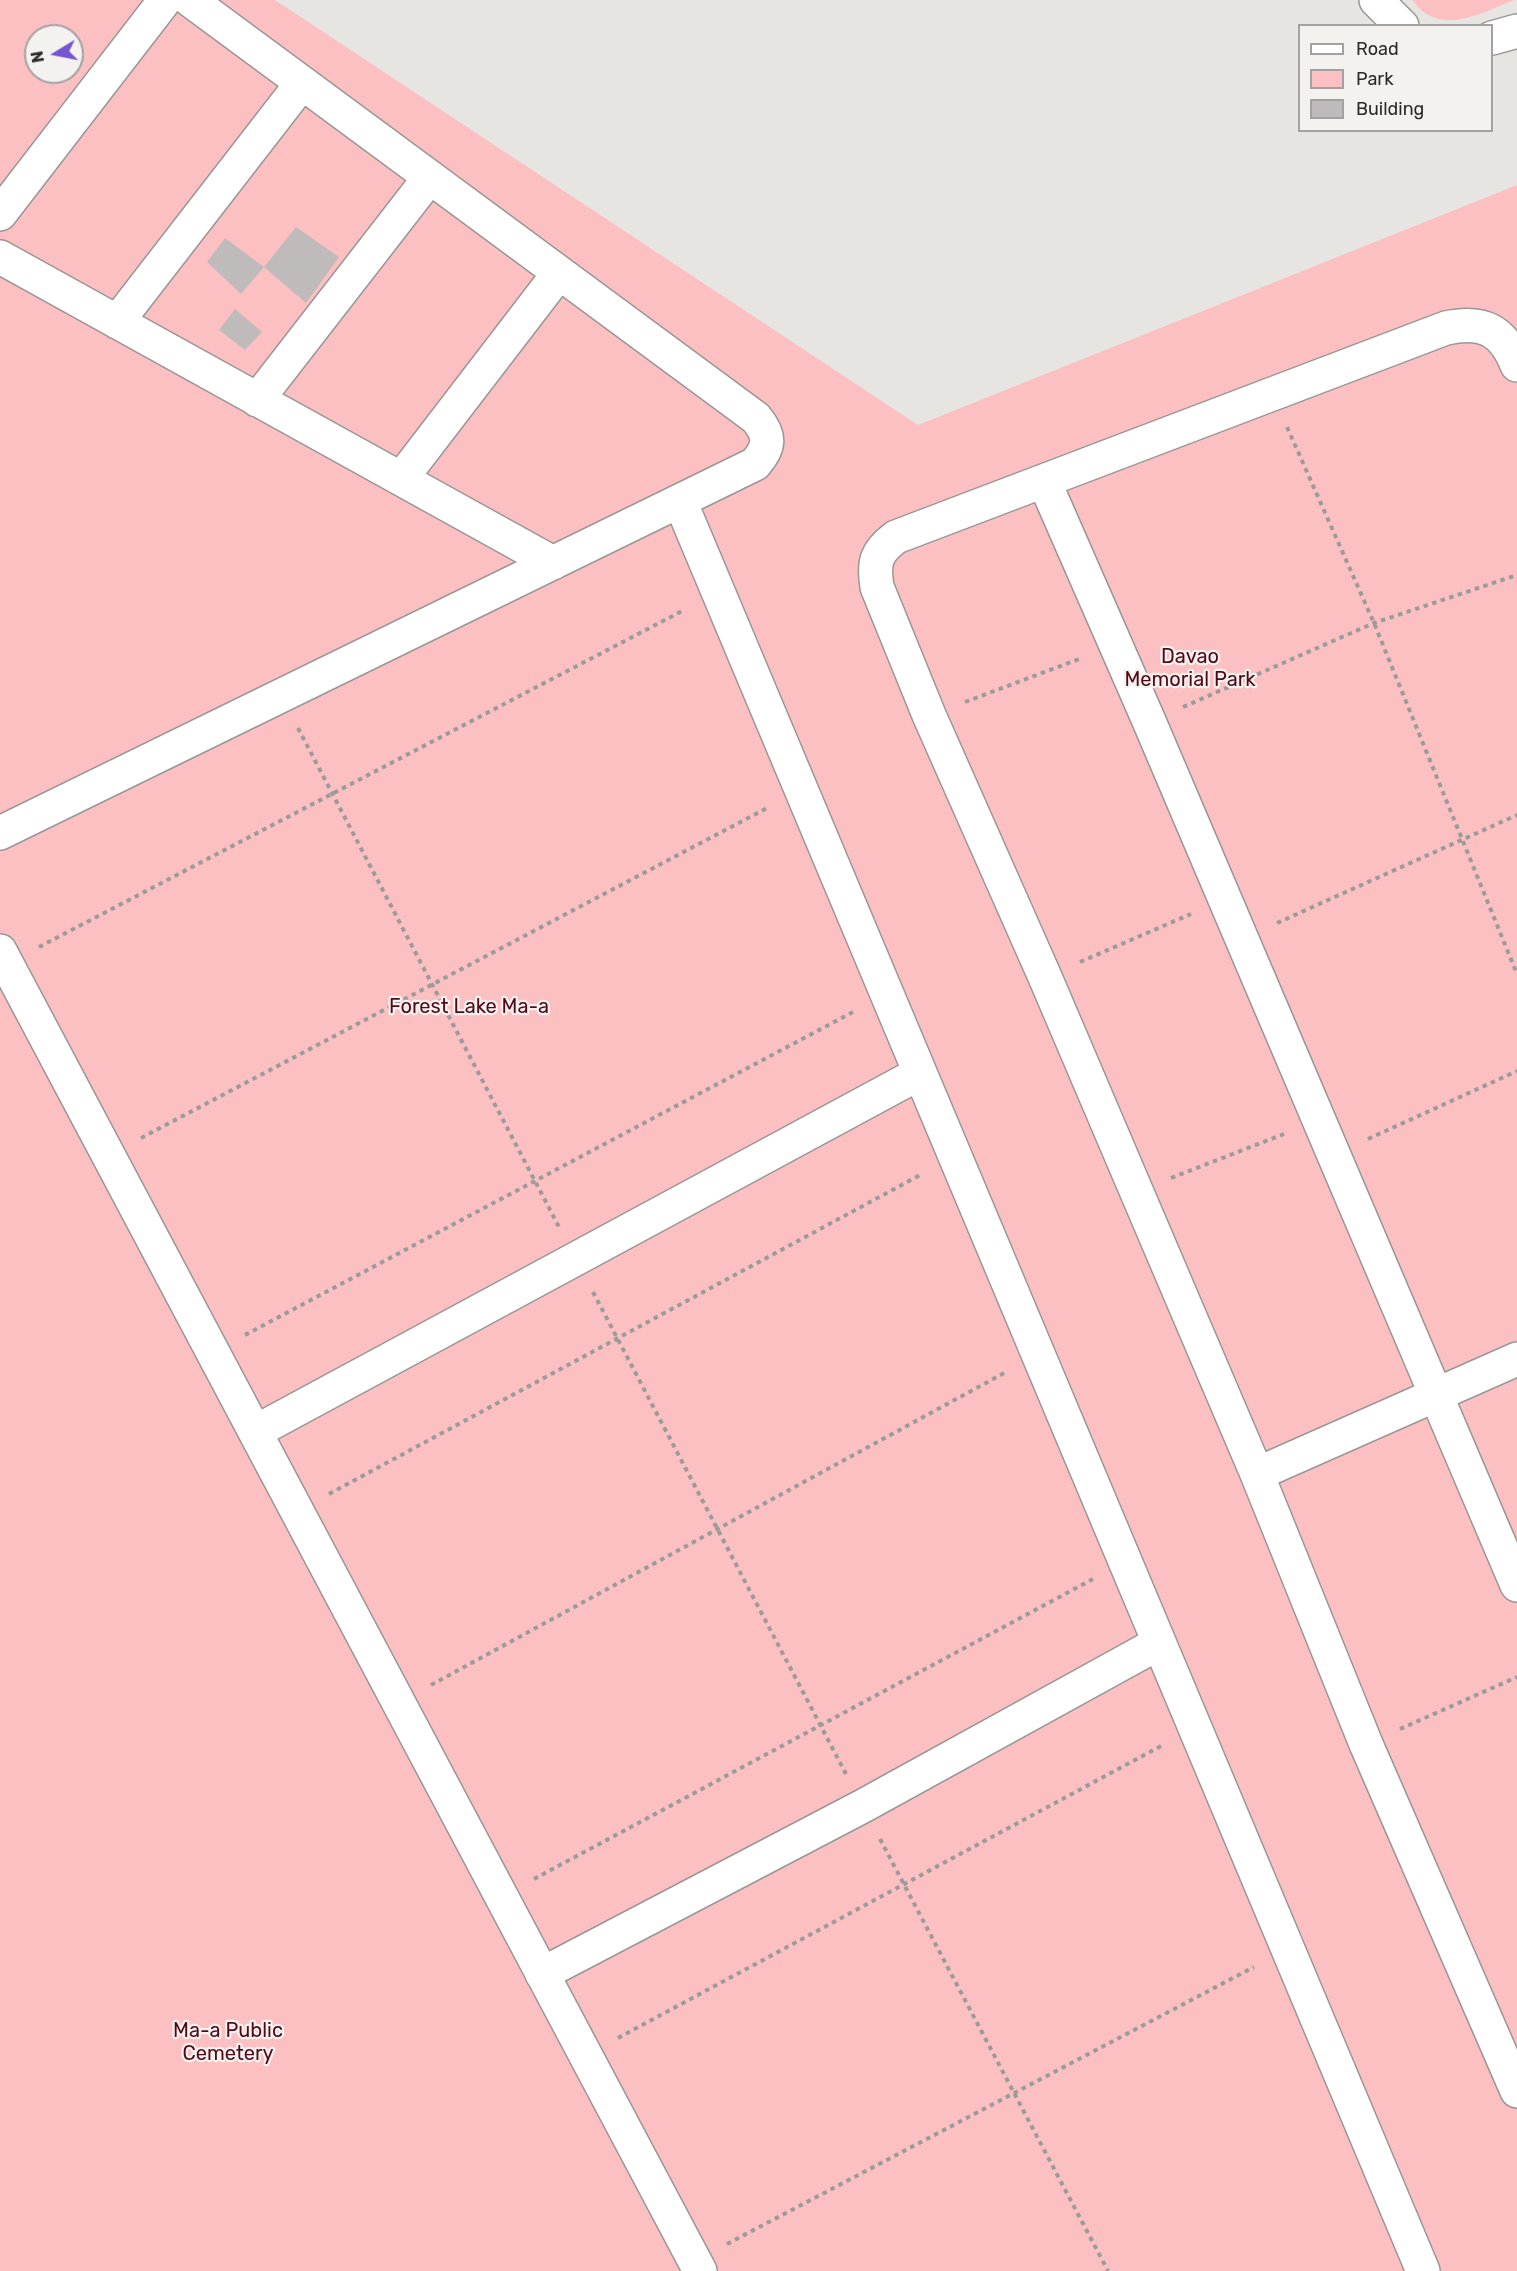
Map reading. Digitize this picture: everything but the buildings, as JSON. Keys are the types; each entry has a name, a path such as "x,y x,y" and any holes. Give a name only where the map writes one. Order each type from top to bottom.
{"street":[{"path":"0,214 165,0"},
{"path":"0,833 755,464 764,454 767,442 765,429 756,418 190,0"},
{"path":"1376,0 1400,24"},
{"path":"1493,37 1517,31"},
{"path":"117,322 302,83"},
{"path":"257,400 430,177"},
{"path":"0,257 553,563"},
{"path":"401,479 559,273"},
{"path":"1517,365 1511,350 1499,336 1483,327 1465,324 1446,328 896,537 884,547 874,570 877,586 929,715 1045,977 1257,1474 1366,1744 1517,2091"},
{"path":"1044,481 1242,938 1517,1585"},
{"path":"680,501 1423,2271"},
{"path":"3,957 697,2266"},
{"path":"255,1432 920,1073"},
{"path":"1257,1474 1517,1359"},
{"path":"542,1974 863,1806 1159,1642"}],"path":[{"path":"1272,394 1374,623 1517,974"},
{"path":"1149,721 1374,623 1517,575"},
{"path":"3,957 333,794 718,592"},
{"path":"929,715 1116,645"},
{"path":"281,696 1108,2271"},
{"path":"109,1155 802,790"},
{"path":"1242,938 1517,815"},
{"path":"1045,977 1225,899"},
{"path":"213,1352 887,994"},
{"path":"1334,1155 1517,1071"},
{"path":"1135,1192 1319,1120"},
{"path":"297,1511 955,1156"},
{"path":"398,1703 1038,1354"},
{"path":"501,1896 1126,1562"},
{"path":"1366,1744 1517,1677"},
{"path":"585,2055 1195,1728"},
{"path":"697,2266 1013,2093 1288,1949"}],"green space":[{"name":"Forest Lake Ma-a","path":"0,0 275,0 918,425 1517,185 1517,2271 0,2271"},
{"path":"1412,0 1514,0 1470,17 1447,20 1425,13"}],"park label":[{"name":"Davao Memorial Park","path":"1190,668"},
{"name":"Ma-a Public Cemetery","path":"228,2042"}]}
